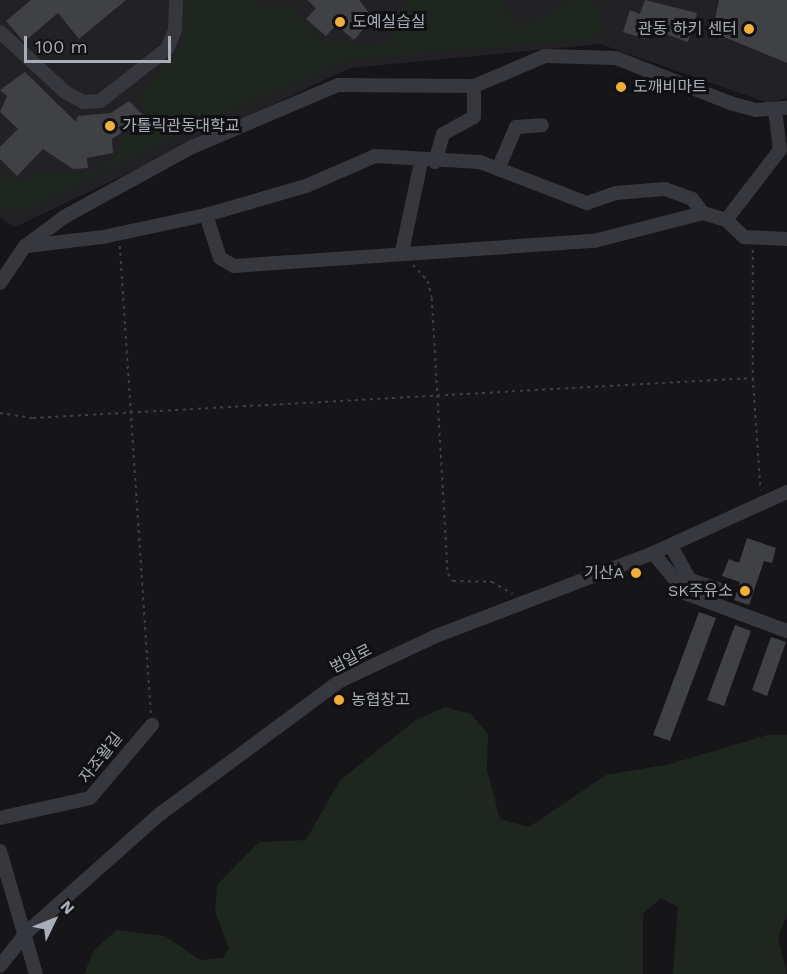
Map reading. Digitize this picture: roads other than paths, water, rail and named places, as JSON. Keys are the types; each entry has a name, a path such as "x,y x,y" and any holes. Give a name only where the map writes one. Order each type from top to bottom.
{"street":[{"path":"0,32 65,92 83,102 100,101 166,49 175,30 176,0"},
{"path":"0,283 25,246 64,217 192,147 329,88 474,86 545,56 616,58 730,103 781,110 780,150 726,220"},
{"path":"402,252 428,162 443,134 474,117 474,86"},
{"path":"498,169 516,127 542,125"},
{"path":"25,246 103,237 120,230 206,215 306,186 375,156 428,162 480,162 587,203 616,193 665,189 692,199 703,213"},
{"path":"206,215 220,258 234,266 402,252 594,241 703,213 726,220 744,237 787,239"},
{"name":"범일로","path":"0,966 27,932 160,814 340,681 519,602 671,546 762,500 787,492"},
{"path":"671,546 690,580 726,592"},
{"path":"653,553 687,594 787,631"},
{"name":"자조왈길","path":"0,818 90,798 152,725"},
{"path":"0,851 27,932 36,974"}],"place":[{"name":"도예실습실","path":"340,22"},
{"name":"관동 하키 센터","path":"749,29"},
{"name":"도깨비마트","path":"621,87"},
{"name":"가톨릭관동대학교","path":"110,126"},
{"name":"기산A","path":"636,573"},
{"name":"SK주유소","path":"745,591"},
{"name":"농협창고","path":"339,700"}]}
